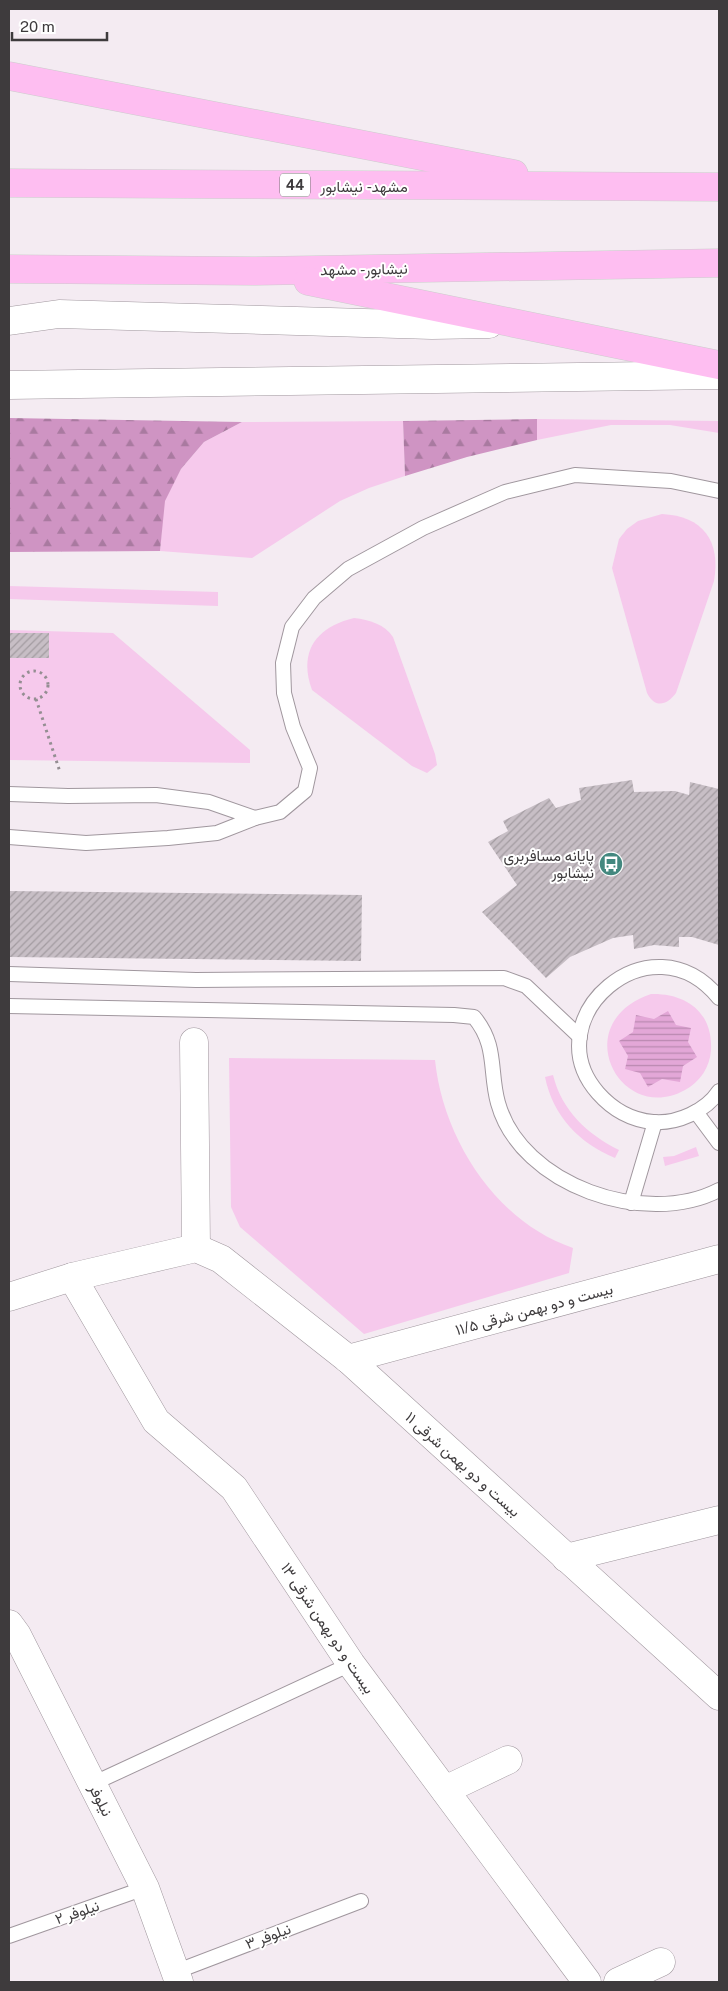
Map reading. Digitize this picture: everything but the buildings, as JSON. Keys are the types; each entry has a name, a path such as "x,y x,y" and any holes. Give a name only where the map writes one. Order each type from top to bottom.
{"highway":[{"path":"9,76 582,188"},
{"name":"مشهد - نیشابور","path":"9,183 582,188 719,187"},
{"name":"نیشابور - مشهد","path":"9,269 255,271 719,264"},
{"path":"255,271 719,365"}],"street":[{"path":"9,321 59,314 432,325 513,323"},
{"path":"9,385 719,375"},
{"path":"9,1297 72,1277 196,1248 194,1042"},
{"name":"بیست و دو بهمن شرقی ۱۱","path":"196,1248 221,1259 348,1359 719,1696"},
{"name":"بیست و دو بهمن شرقی ۱۱/۵","path":"348,1359 719,1259"},
{"name":"بیست و دو بهمن شرقی ۱۳","path":"72,1277 156,1421 234,1488 351,1664 587,1982"},
{"path":"566,1558 719,1520"},
{"name":"نیلوفر","path":"9,1624 17,1635 145,1888 177,1977"},
{"path":"445,1790 508,1760"},
{"path":"618,1982 662,1962"}],"lane":[{"path":"9,837 86,843 168,838 217,833 255,818 280,812 305,791 310,768 290,718 284,693 283,663 292,627 314,598 348,569 423,528 505,492 575,476 672,481 719,491"},
{"path":"9,794 165,796 209,802 255,818"},
{"path":"719,998 710,986 689,973 665,967 641,969 619,977 600,993 586,1014 580,1037 582,1063 592,1086 608,1105 630,1118 655,1122 677,1120 696,1112 719,1091"},
{"path":"9,974 196,980 504,978 526,986 580,1037"},
{"path":"9,1006 454,1015 474,1018 485,1031 493,1062 498,1103 512,1133 550,1172 605,1198 631,1203 687,1202 719,1190"},
{"path":"696,1112 719,1143"},
{"path":"631,1203 655,1122"},
{"path":"92,1784 351,1664"},
{"name":"نیلوفر ۲","path":"9,1936 145,1888"},
{"name":"نیلوفر ۳","path":"177,1977 361,1901"}],"path":[{"path":"33,671 42,674 47,682 44,694 36,699 24,695 20,688 21,679 33,671"},
{"path":"36,699 68,796"}],"shaded area":[{"path":"537,419 719,421 719,433 670,425 611,425 537,440"},
{"path":"403,421 405,476 369,488 340,501 252,558 160,551 164,501 181,469 204,442 242,422"},
{"path":"662,514 688,520 706,533 715,554 715,567 714,581 676,693 669,700 661,704 650,698 647,693 612,568 619,539 627,529 638,521"},
{"path":"9,586 218,592 218,606 9,599"},
{"path":"354,618 376,623 393,637 435,754 437,765 427,773 412,766 312,690 307,664 309,653 314,643 329,628"},
{"path":"9,630 113,633 250,750 250,763 9,760"},
{"path":"651,994 675,997 695,1007 707,1025 710,1037 711,1050 709,1062 700,1078 685,1090 661,1097 640,1094 623,1083 612,1066 607,1047 611,1026 625,1008"},
{"path":"668,1011 676,1025 691,1028 688,1042 697,1057 683,1066 680,1082 662,1079 648,1087 640,1073 625,1069 628,1056 619,1041 633,1032 636,1015 654,1019"},
{"path":"229,1058 435,1060 440,1090 449,1119 462,1147 478,1174 498,1198 520,1219 545,1236 573,1248 569,1273 364,1334 240,1227 231,1207"},
{"path":"553,1075 557,1088 569,1110 596,1137 619,1150 615,1158 602,1152 579,1136 561,1116 554,1104 545,1077"},
{"path":"696,1147 699,1156 665,1166 663,1157 674,1156"}],"green space":[{"path":"9,418 242,422 204,442 181,469 165,501 160,551 9,552"},
{"path":"537,419 537,440 467,457 405,476 403,421"}],"place":[{"name":"پایانه مسافربری نیشابور","path":"611,864"}]}
